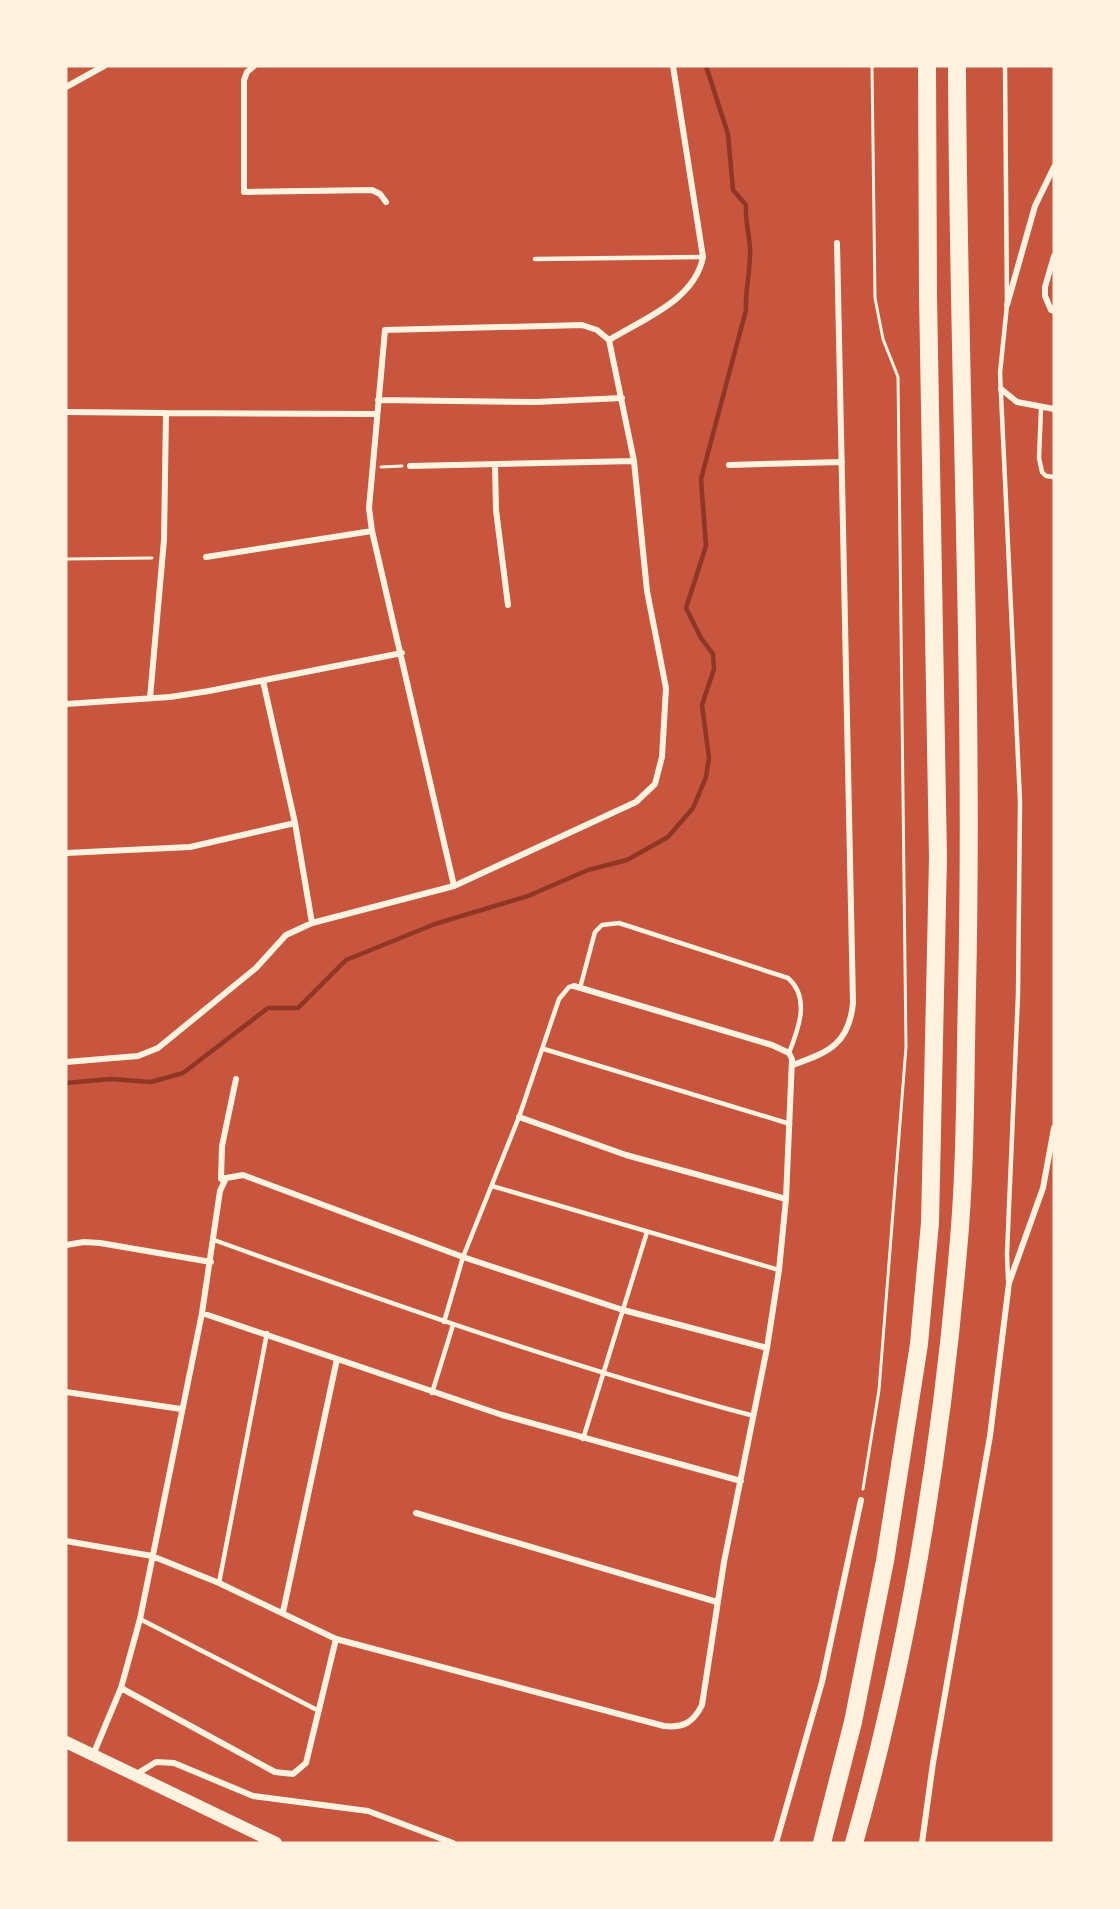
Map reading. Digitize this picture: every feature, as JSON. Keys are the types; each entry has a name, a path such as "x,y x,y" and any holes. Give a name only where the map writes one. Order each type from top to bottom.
{"highway":[{"path":"822,1843 853,1722 885,1561 919,1344 930,1223 938,858 928,295 927,66"},
{"path":"854,1843 891,1701 923,1526 944,1386 963,1180 969,882 958,319 957,66"}],"main road":[{"path":"66,1742 276,1843"}],"street":[{"path":"66,87 104,66"},
{"path":"254,66 247,72 244,80 244,192 372,190 380,194 386,202"},
{"path":"609,340 686,292 700,272 703,257 673,66"},
{"path":"1007,305 1035,206 1054,167"},
{"path":"793,1065 817,1056 842,1040 851,1023 854,1003 837,243"},
{"path":"1052,310 1045,296 1045,287 1054,256"},
{"path":"66,1062 138,1056 158,1048 256,968 286,935 312,923 454,886 636,802 655,784 662,757 666,687 646,591 633,461 609,340 597,330 582,325 385,330 369,508 372,531 402,652 454,886"},
{"path":"1001,389 1017,402 1041,409 1054,409"},
{"path":"378,400 536,402 622,398"},
{"path":"66,412 377,414"},
{"path":"150,698 163,557 166,413"},
{"path":"410,466 633,461"},
{"path":"729,465 842,462"},
{"path":"495,465 496,510 508,605"},
{"path":"206,556 372,531"},
{"path":"66,704 150,698 263,681 402,652"},
{"path":"263,681 295,823 312,923"},
{"path":"66,853 190,847 295,823"},
{"path":"66,1541 152,1556 219,1583 336,1639 673,1727 692,1721 702,1706 717,1602 767,1348 779,1270 786,1199 793,1065 789,1053 772,1045 577,987"},
{"path":"236,1079 220,1157 221,1179 243,1175 463,1257 623,1310 767,1348"},
{"path":"519,1117 626,1155 786,1199"},
{"path":"922,1843 933,1763 990,1436 1009,1283 1043,1188 1054,1128"},
{"path":"93,1755 121,1688 140,1619 202,1313 220,1191 226,1178"},
{"path":"66,1245 84,1242 100,1243 211,1262"},
{"path":"202,1313 267,1333 432,1394 584,1439 741,1481"},
{"path":"283,1612 337,1359"},
{"path":"66,1392 181,1409"},
{"path":"776,1843 822,1682 861,1500"},
{"path":"416,1514 717,1602"},
{"path":"121,1688 274,1772 293,1774 306,1763 336,1639"},
{"path":"135,1775 156,1762 174,1763 253,1796 368,1811 453,1843"}],"lane":[{"path":"1005,66 1007,305 1002,348 1001,389 1020,801 1018,995 1007,1254 1009,1283"},
{"path":"535,259 703,257"},
{"path":"1041,409 1040,466 1046,476 1054,477"},
{"path":"444,1322 463,1257 519,1117 559,999 569,987 577,987 596,932 607,923 619,923 788,978 795,986 801,1003 799,1026 789,1053"},
{"path":"543,1048 790,1124"},
{"path":"492,1186 779,1270"},
{"path":"584,1439 647,1232"},
{"path":"214,1240 453,1325 604,1374 754,1416"},
{"path":"432,1394 453,1325"},
{"path":"219,1583 267,1333"},
{"path":"140,1619 320,1711"}],"path":[{"path":"861,1500 879,1390 906,1047 898,377 883,339 875,298 872,66"},
{"path":"66,559 163,557"}],"waterway":[{"path":"66,1083 111,1079 151,1082 183,1073 268,1008 298,1008 346,960 435,924 528,896 588,870 627,860 668,837 693,808 706,777 709,758 702,705 714,669 713,654 701,638 686,608 706,546 701,479 746,310 750,256 746,205 733,190 728,134 706,66"}]}
